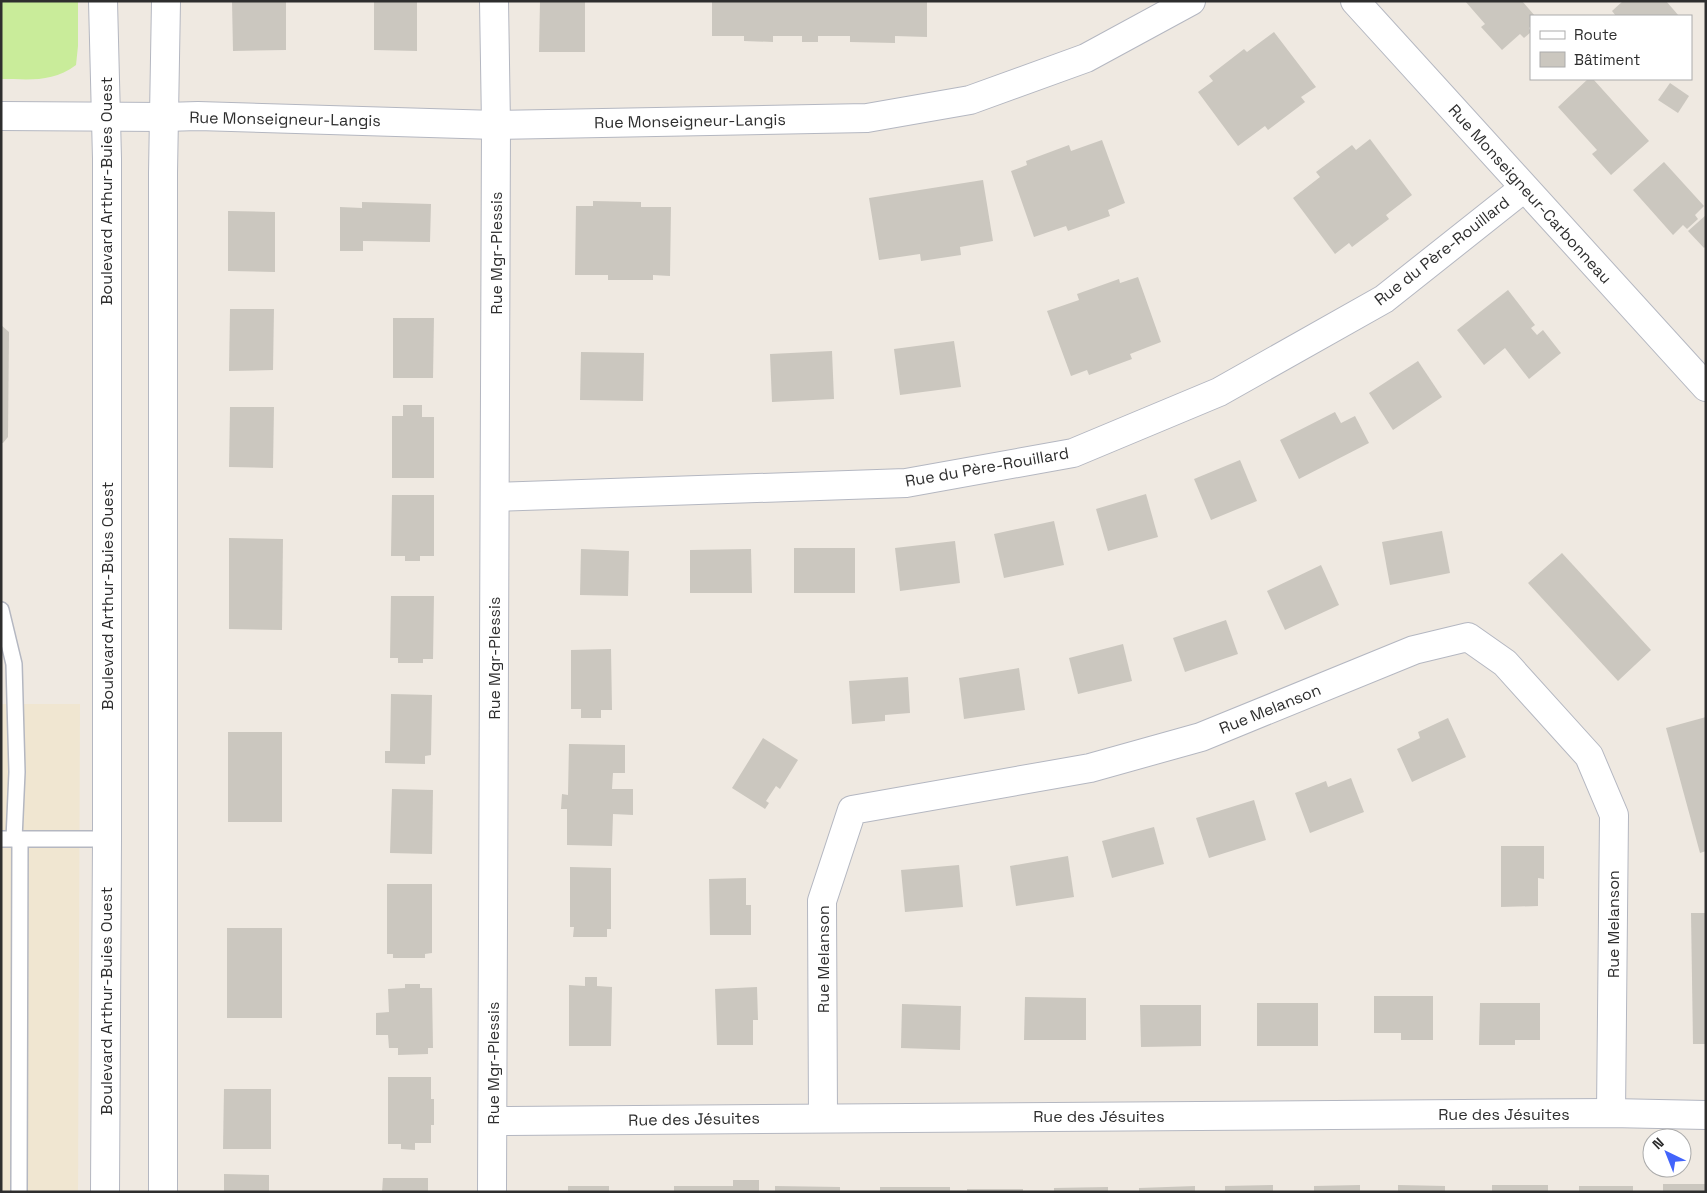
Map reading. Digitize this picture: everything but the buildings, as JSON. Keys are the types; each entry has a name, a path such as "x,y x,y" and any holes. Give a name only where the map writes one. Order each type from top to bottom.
{"street":[{"name":"Boulevard Arthur-Buies Ouest","path":"103,1 107,116 105,1192"},
{"path":"163,1192 164,174 166,1"},
{"name":"Rue Mgr-Plessis","path":"492,1192 496,125 494,1"},
{"name":"Rue Monseigneur-Langis","path":"1,116 198,116 496,125 867,118 970,100 1086,58 1191,1"},
{"name":"Rue Monseigneur-Carbonneau","path":"1355,1 1706,387"},
{"name":"Rue du Père-Rouillard","path":"495,497 906,483 1073,453 1219,392 1384,299 1524,188"},
{"name":"Rue Melanson","path":"823,1118 822,902 852,810 1090,768 1192,740 1414,650 1468,637 1505,663 1588,756 1614,815 1611,1113"},
{"name":"Rue des Jésuites","path":"493,1121 1611,1113 1706,1114"}],"lane":[{"path":"1,610 14,664 18,772 12,839 19,1192"},
{"path":"12,839 107,839"}],"shaded area":[{"path":"1,704 80,704 78,1192 1,1192"}],"green space":[{"path":"1,1 78,1 76,65 58,75 40,79 1,79"}]}
